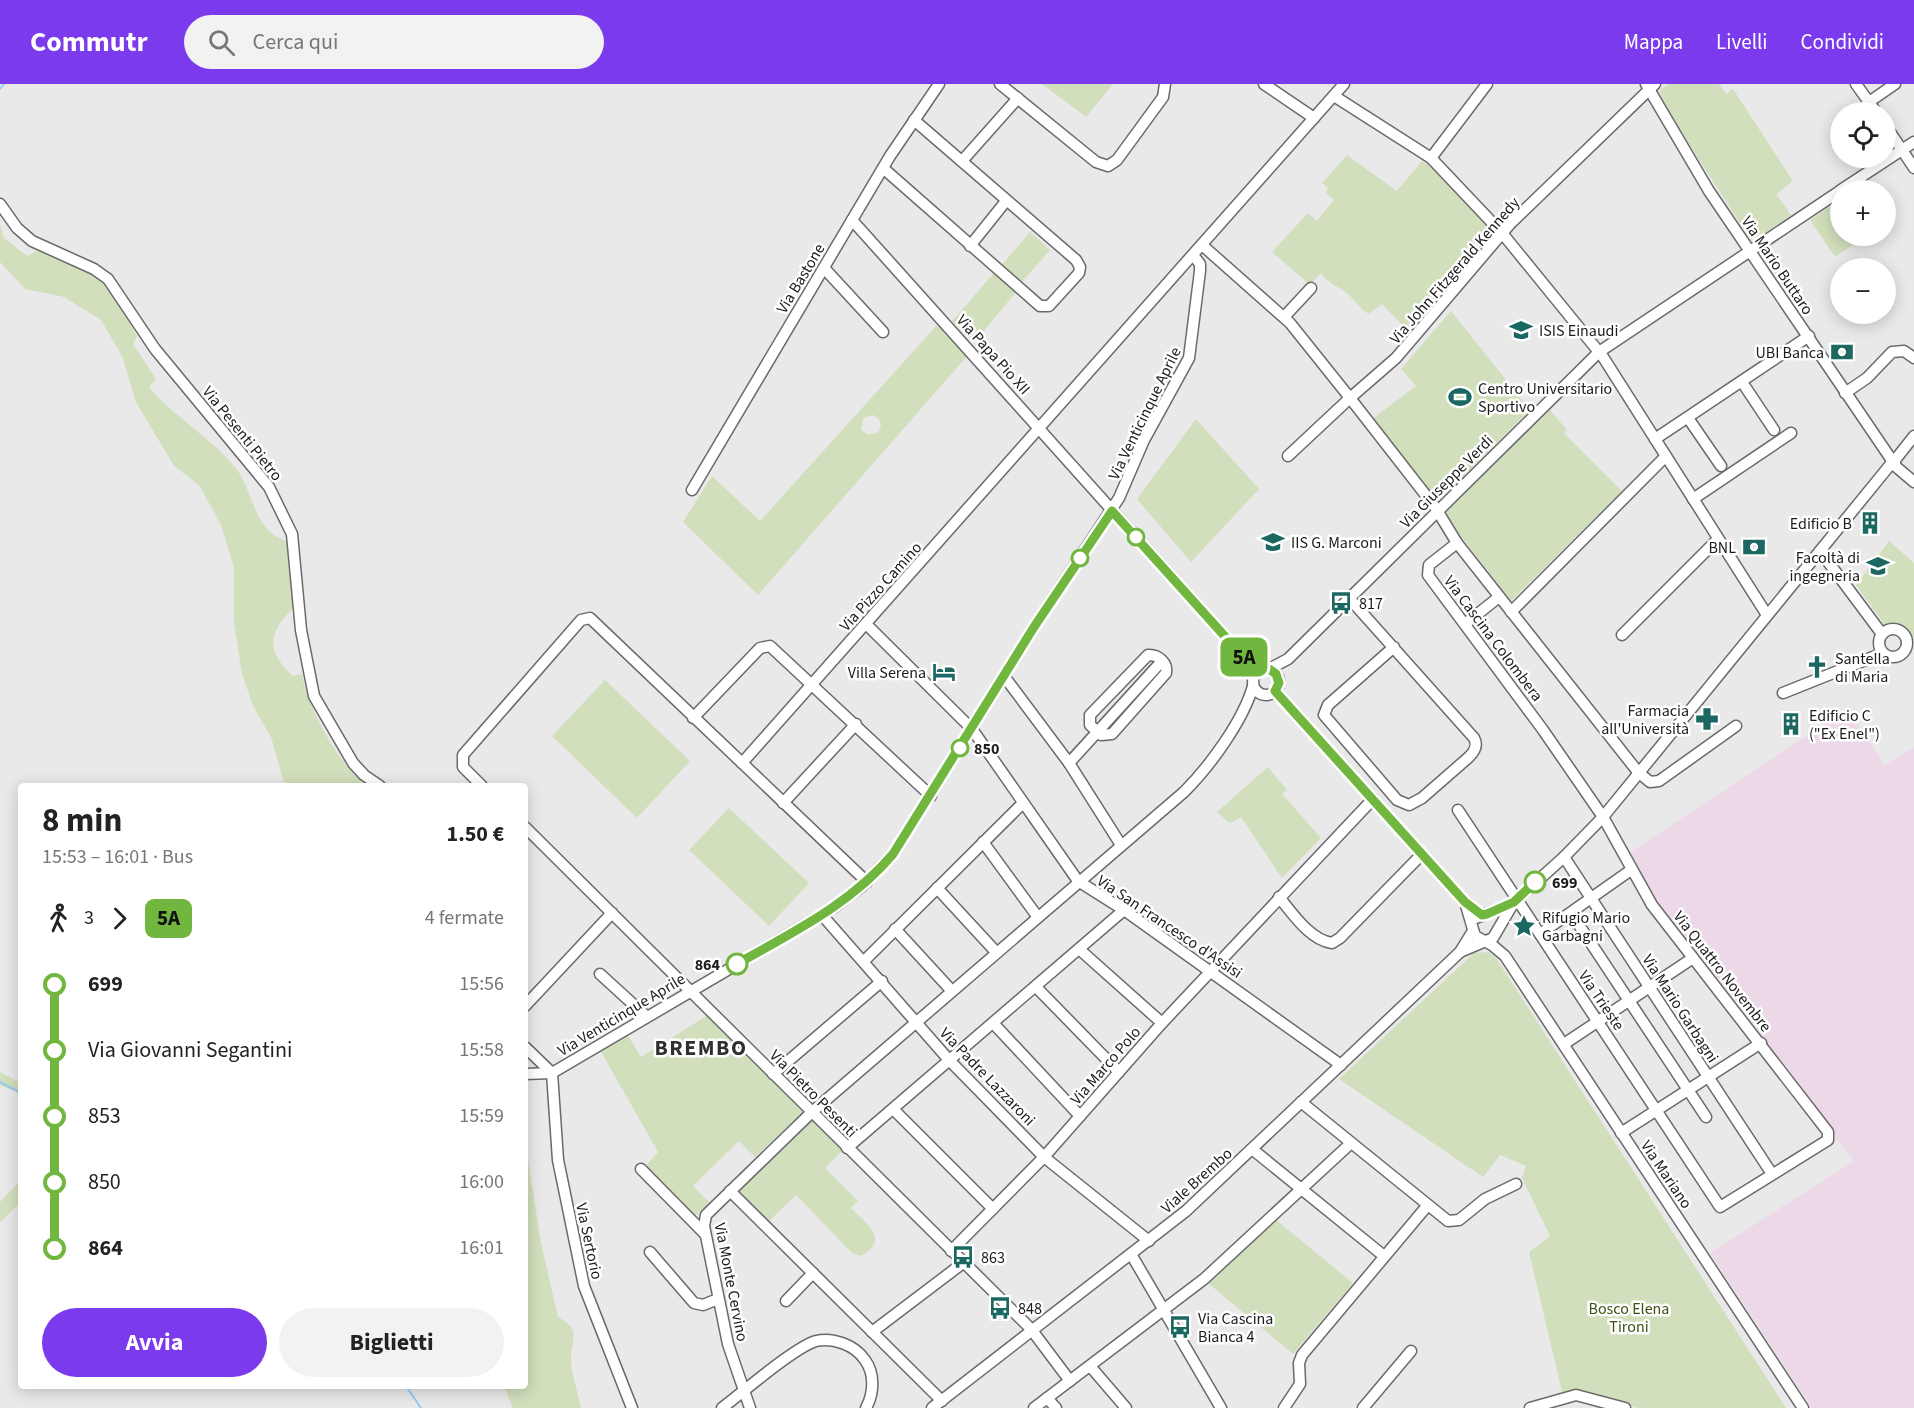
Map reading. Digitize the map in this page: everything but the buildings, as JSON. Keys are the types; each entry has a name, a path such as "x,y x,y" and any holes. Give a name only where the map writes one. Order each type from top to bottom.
{"street":[{"name":"Via Bastone","path":"692,490 883,168 939,84"},
{"path":"1000,84 1096,162 1108,166 1117,160 1163,97 1165,84"},
{"path":"1264,84 1314,118"},
{"path":"1193,255 1344,84"},
{"path":"1431,158 1487,84"},
{"path":"1856,84 1869,102 1895,84"},
{"name":"Via John Fitzgerald Kennedy","path":"1350,398 1396,358 1502,233 1650,86"},
{"name":"Via Mario Buttaro","path":"1650,86 1674,135 1845,393 1892,462 1914,482"},
{"path":"1334,96 1431,158 1502,233 1599,352 1767,615"},
{"path":"962,161 1018,98"},
{"path":"883,168 1043,308 1049,306 1078,274 1080,267 1078,261 914,120"},
{"path":"1896,142 1914,168"},
{"name":"Via Giuseppe Verdi","path":"1858,180 1914,142"},
{"name":"Via Giuseppe Verdi","path":"1278,678 1288,659 1599,352 1830,198"},
{"path":"970,246 1006,201"},
{"name":"Via Pesenti Pietro","path":"0,204 20,232 40,246 88,266 108,279 154,349 246,456 272,490 291,531 306,664 314,696 355,766 376,783"},
{"name":"Via Papa Pio XII","path":"852,220 1257,672"},
{"path":"1202,245 1284,316 1438,511 1456,543 1638,772 1650,782 1659,781 1736,726"},
{"name":"Via Pizzo Camino","path":"742,764 1193,255"},
{"name":"Via Venticinque Aprile","path":"528,1074 552,1073 690,990 822,915 867,882 898,848 1004,676 1112,511 1144,440 1190,358 1200,271 1199,262 1193,255"},
{"path":"824,268 883,332"},
{"path":"1284,316 1311,288"},
{"path":"1655,439 1809,336"},
{"path":"1845,393 1867,378 1892,352 1904,351 1914,358"},
{"path":"1742,382 1774,430"},
{"path":"1288,456 1350,398"},
{"path":"1688,418 1720,466"},
{"path":"1693,499 1791,433"},
{"path":"1465,902 1473,928 1484,940 1493,938 1516,900 1564,857 1603,817 1914,436"},
{"path":"1511,612 1666,456"},
{"path":"1622,635 1718,539"},
{"name":"Via Cascina Colombera","path":"1456,543 1429,565 1427,572 1603,817"},
{"path":"1820,551 1882,634"},
{"path":"1465,624 1499,597"},
{"path":"1349,598 1394,647 1476,742 1476,749 1469,757 1422,798 1409,805 1397,800 1324,715 1328,705 1394,647"},
{"path":"479,783 463,767 463,755 580,621 588,618 594,621 867,882"},
{"name":"Via San Francesco d'Assisi","path":"866,624 972,729 1078,881 1210,970 1341,1065"},
{"path":"1783,693 1883,654 1891,657 1900,655 1906,649 1906,640 1898,630 1890,629 1882,634 1879,646 1883,654"},
{"path":"693,718 764,646 772,646 931,796"},
{"path":"1069,763 1162,661 1154,655 1145,657 1091,714 1089,724 1097,732"},
{"name":"Via Giuseppe Verdi","path":"1269,669 1288,659"},
{"path":"1078,881 1190,785 1244,710 1257,672 1269,669 1278,678 1271,693 1244,710"},
{"path":"1004,676 1069,763 1121,845"},
{"path":"1253,686 1259,693 1271,693 1373,799 1465,902 1494,918 1498,928"},
{"path":"783,803 856,724"},
{"name":"Via Marco Polo","path":"951,1251 1044,1156 1210,970 1373,799"},
{"path":"864,961 1023,803"},
{"name":"Via Trieste","path":"1458,810 1720,1208 1772,1174"},
{"name":"Via Quattro Novembre","path":"1603,817 1652,905 1761,1043 1830,1137 1772,1174"},
{"name":"Via Pietro Pesenti","path":"528,830 1031,1329 1070,1381"},
{"path":"983,842 1037,916"},
{"path":"1280,897 1300,923 1325,941 1332,943 1340,938 1422,854"},
{"name":"Via Mario Garbagni","path":"1564,857 1772,1174"},
{"path":"1540,934 1631,870"},
{"name":"Via Monte Cervino","path":"750,1408 728,1344 703,1224 706,1215 812,1112 1078,881"},
{"path":"937,888 996,952"},
{"path":"1473,928 1484,914 1516,900"},
{"path":"847,1148 1124,910"},
{"path":"528,1003 612,913"},
{"name":"Via Trieste","path":"1571,913 1706,1117"},
{"name":"Via Padre Lazzaroni","path":"822,915 949,1060 1044,1156 1149,1240"},
{"name":"Viale Brembo","path":"1460,952 1473,928"},
{"name":"Via Mariano","path":"1498,928 1505,956"},
{"path":"896,929 951,990"},
{"name":"Via Mariano","path":"1484,940 1505,956 1803,1408"},
{"name":"Viale Brembo","path":"932,1408 1193,1205 1460,952 1484,940"},
{"path":"1079,949 1162,1023"},
{"path":"1564,1044 1693,958"},
{"path":"600,974 646,1016"},
{"path":"773,1074 882,981"},
{"path":"1036,987 1119,1072"},
{"path":"993,1023 1080,1116"},
{"path":"1622,1133 1761,1043"},
{"path":"528,1050 552,1073"},
{"name":"Via Sertorio","path":"552,1073 558,1160 584,1286 632,1408"},
{"path":"1301,1102 1446,1220 1455,1222 1485,1198 1516,1184"},
{"path":"893,1109 993,1209"},
{"path":"1034,1408 1204,1279 1350,1144"},
{"path":"1252,1149 1384,1256"},
{"path":"641,1169 705,1234"},
{"path":"730,1191 942,1401"},
{"path":"1284,1408 1300,1384 1299,1363 1302,1355 1427,1206"},
{"path":"650,1252 694,1303 703,1305 718,1299"},
{"path":"1131,1254 1221,1408"},
{"path":"872,1332 963,1263"},
{"path":"786,1301 813,1273"},
{"path":"722,1408 805,1346 830,1340 855,1350 867,1364 873,1388 866,1408"},
{"path":"1363,1408 1411,1351"},
{"path":"1090,1366 1126,1408"},
{"path":"1530,1408 1561,1397 1580,1395 1625,1408"},
{"path":"1047,1398 1056,1408"}],"shaded area":[{"path":"1847,709 1885,765 1914,747 1914,1408 1812,1408 1710,1253 1854,1161 1663,916 1631,852"}],"green space":[{"path":"1042,84 1113,84 1086,117"},
{"path":"1669,84 1719,84 1726,94 1733,89 1793,181 1776,194 1791,215 1752,242 1668,111 1659,91"},
{"path":"1347,155 1397,191 1422,161 1438,173 1489,229 1463,257 1465,261 1425,309 1424,313 1427,316 1411,334 1382,304 1369,314 1321,273 1310,285 1272,252 1308,213 1317,221 1334,200 1326,193 1328,188 1322,183"},
{"path":"1830,206 1830,246 1851,246 1835,257 1810,220"},
{"path":"0,225 4,238 27,256 39,250 86,270 102,281 120,305 137,336 133,344 156,379 149,387 169,408 225,456 242,477 262,522 279,538 291,542 295,606 275,632 274,649 277,657 293,676 302,674 310,703 326,735 346,765 364,783 284,783 271,737 254,708 242,674 234,622 234,568 221,525 199,485 174,466 136,402 122,356 101,320 64,297 25,289 0,262"},
{"path":"1030,232 1050,250 1021,283 1001,266"},
{"path":"994,273 1016,292 974,343 952,321"},
{"name":"Centro Universitario Sportivo","path":"1451,311 1530,410 1454,486 1437,486 1430,493 1372,419 1416,386 1401,369"},
{"path":"938,324 968,355 758,595 683,522 712,476 760,521","holes":["873,415 879,419 881,426 878,432 869,435 861,430 863,418"]},
{"path":"1550,410 1567,430 1564,433 1622,491 1511,601 1443,513"},
{"path":"1196,419 1259,489 1191,562 1137,499"},
{"path":"1889,541 1914,563 1914,638 1903,627 1885,625 1856,585"},
{"path":"605,680 690,761 637,818 552,736"},
{"path":"1268,767 1287,790 1282,794 1321,838 1282,878 1241,817 1230,823 1217,812"},
{"path":"729,808 809,883 769,926 689,850"},
{"name":"Bosco Elena Tironi","path":"1489,952 1496,958 1786,1408 1637,1408 1614,1398 1562,1392 1529,1252 1550,1236 1522,1178 1526,1166 1500,1155 1483,1177 1339,1079 1474,953"},
{"path":"708,1015 803,1112 755,1157 739,1141 693,1186 709,1202 693,1218 644,1168 658,1152 600,1050 627,1034 641,1057"},
{"path":"0,1072 18,1081 18,1093 0,1085"},
{"path":"810,1118 843,1150 825,1168 858,1201 851,1208 873,1232 874,1244 861,1256 852,1253 796,1195 768,1222 737,1191"},
{"path":"528,1159 540,1238 558,1317 566,1322 573,1331 572,1367 581,1408 513,1408 505,1389 528,1389"},
{"path":"18,1183 18,1205 0,1222 0,1202"},
{"path":"1276,1220 1353,1283 1293,1354 1208,1283"}],"waterway":[{"path":"0,89 4,84"},
{"path":"0,1082 18,1091"},
{"path":"408,1389 421,1408"}],"bus line":[{"name":"5A","path":"737,964 844,901 871,878 893,854 1034,627 1112,511 1257,672 1261,669 1269,669 1276,674 1279,683 1275,691 1465,902 1482,915 1487,914 1514,902 1535,882"}],"place":[{"name":"ISIS Einaudi","path":"1521,330"},
{"name":"UBI Banca","path":"1842,352"},
{"name":"Centro Universitario Sportivo","path":"1460,397"},
{"name":"Edificio B","path":"1870,523"},
{"name":"IIS G. Marconi","path":"1273,542"},
{"name":"BNL","path":"1754,547"},
{"name":"Facoltà di ingegneria","path":"1878,566"},
{"name":"817","path":"1341,603"},
{"name":"Santella di Maria","path":"1817,667"},
{"name":"Villa Serena","path":"944,672"},
{"name":"Farmacia all'Università","path":"1707,719"},
{"name":"Edificio C (\"Ex Enel\")","path":"1791,724"},
{"name":"850","path":"960,748"},
{"name":"699","path":"1535,882"},
{"name":"Rifugio Mario Garbagni","path":"1524,926"},
{"name":"864","path":"737,964"},
{"name":"863","path":"963,1257"},
{"name":"848","path":"1000,1308"},
{"name":"Via Cascina Bianca 4","path":"1180,1327"}],"district":[{"name":"BREMBO","path":"701,1047"}]}
